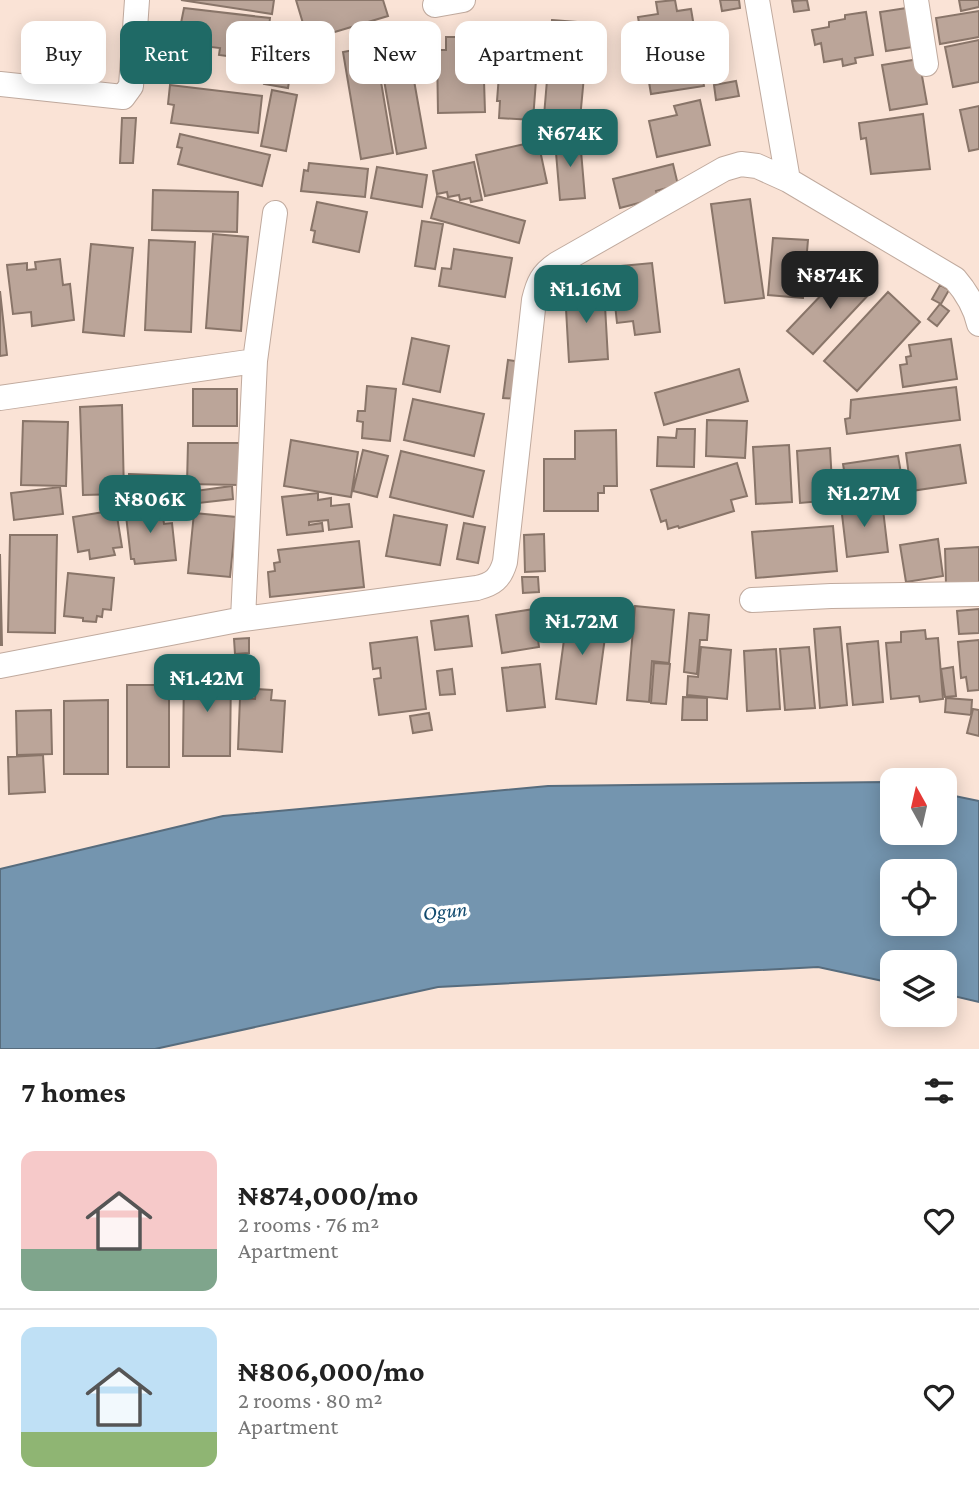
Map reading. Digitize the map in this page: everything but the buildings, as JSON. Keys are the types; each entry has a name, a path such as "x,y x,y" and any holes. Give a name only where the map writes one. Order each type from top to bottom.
{"street":[{"path":"0,84 123,97 131,86 137,0"},
{"path":"435,5 463,0"},
{"path":"757,0 788,180"},
{"path":"916,0 926,64"},
{"path":"0,666 243,619 477,589 492,584 501,575 505,562 538,283 545,272 724,170 741,164 757,166 788,180 955,279 967,293 976,310 979,324"},
{"path":"243,619 255,361 275,213"},
{"path":"0,398 255,361"},
{"path":"752,600 979,594"}],"water":[{"name":"Ogun","path":"880,782 880,845 957,845 957,796 979,801 979,1002 957,997 957,950 880,950 880,980 818,967 438,987 155,1049 0,1049 0,869 223,816 548,786"}]}
